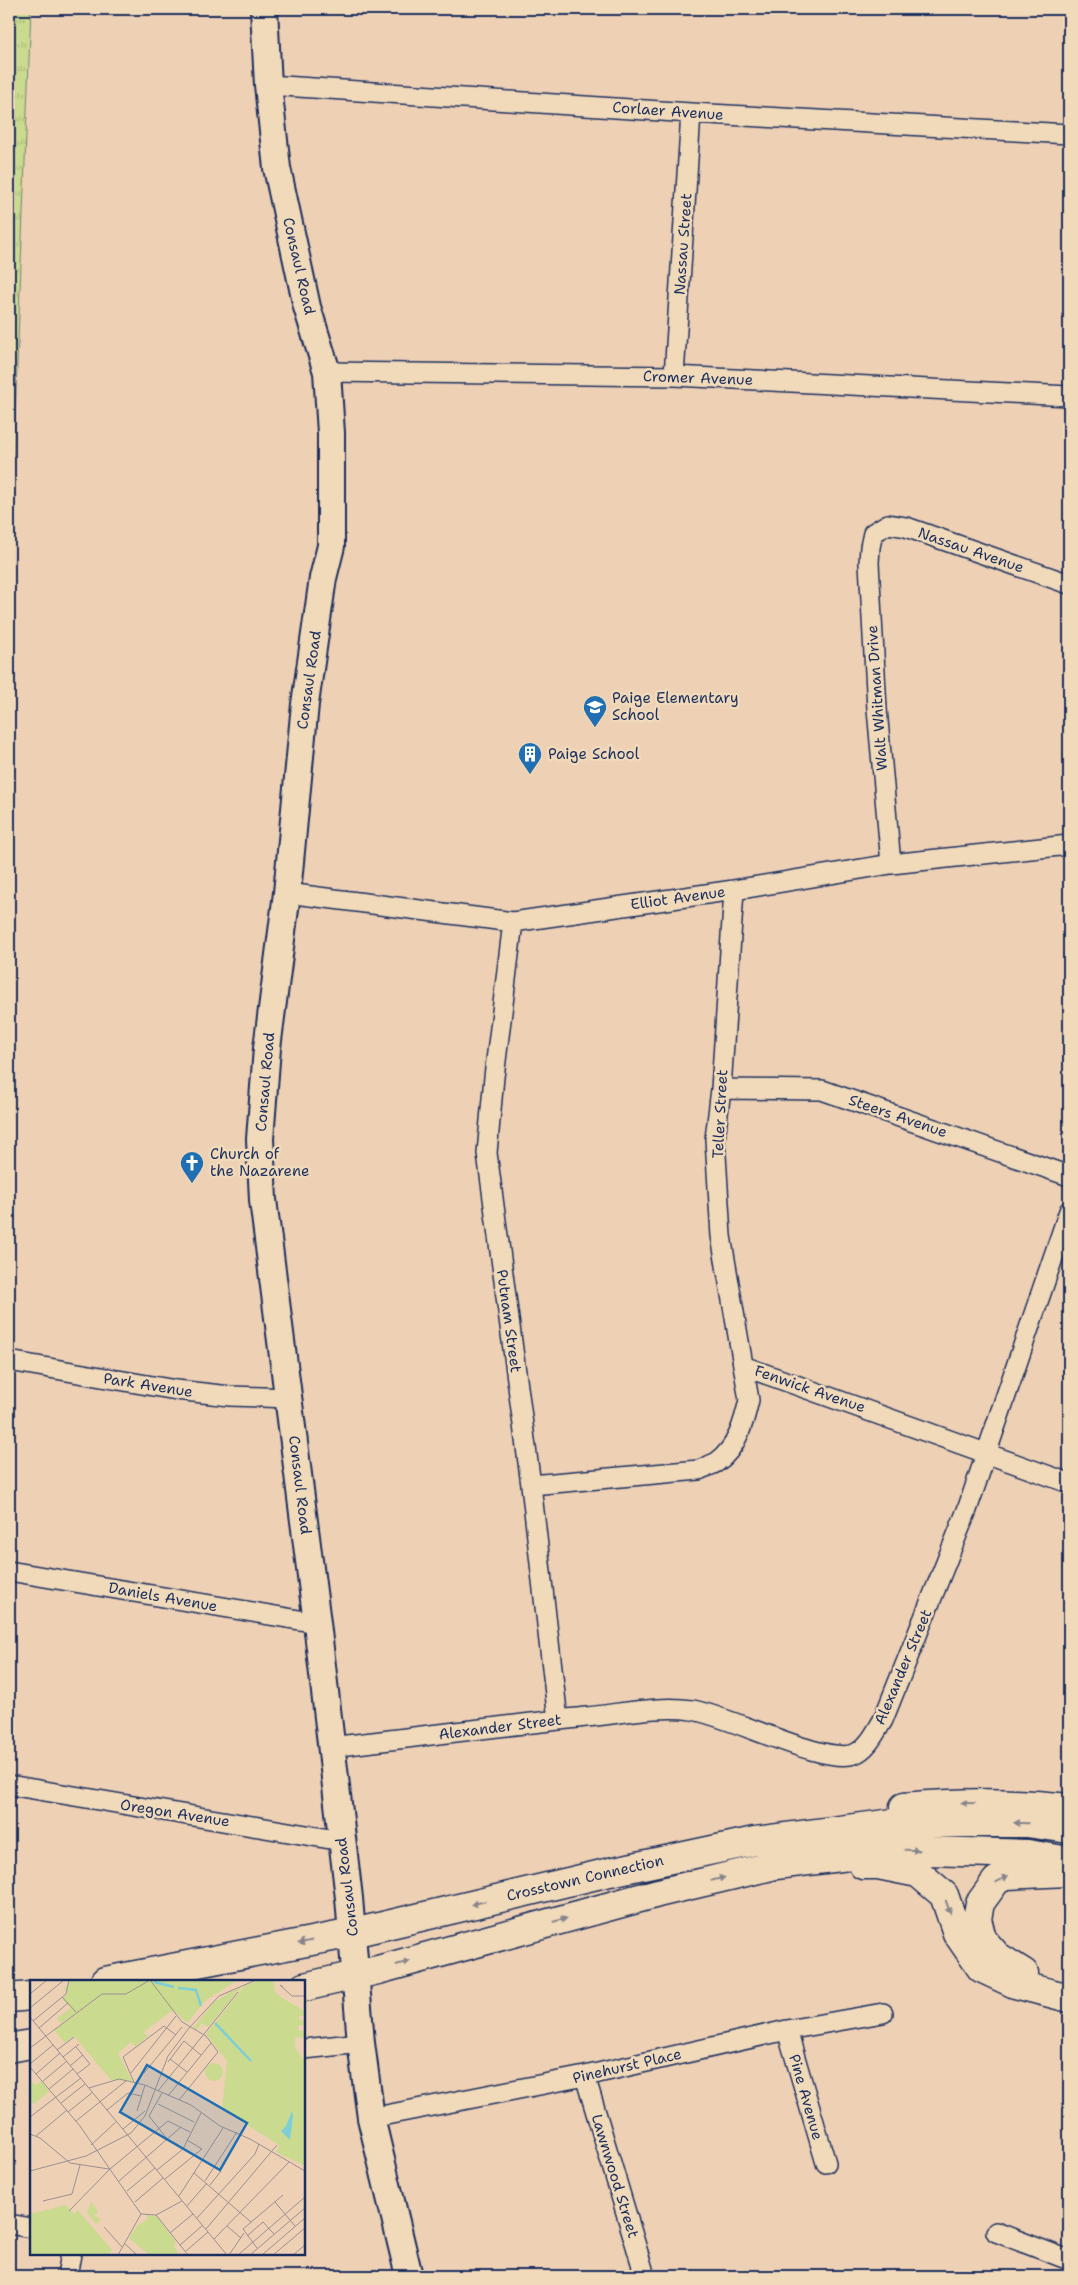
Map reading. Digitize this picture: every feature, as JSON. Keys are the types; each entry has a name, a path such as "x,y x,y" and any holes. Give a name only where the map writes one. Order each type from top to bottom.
{"highway":[{"path":"755,1841 874,1810 945,1803 1040,1805 1069,1808"},
{"name":"Crosstown Connection","path":"110,1980 353,1933 610,1872 755,1841 893,1823 1027,1822 1069,1829"},
{"name":"Crosstown Connection","path":"305,1987 658,1893 776,1865 898,1850 1028,1854 1069,1861"},
{"path":"776,1865 878,1865 918,1872 944,1895 957,1933 981,1968 1015,1984 1069,1998"},
{"path":"1069,1872 1006,1875 988,1891 980,1903 977,1919 982,1938 997,1956 1021,1972 1069,1986"},
{"path":"9,1998 30,1996"},
{"path":"9,2048 30,2044"}],"street":[{"name":"Consaul Road","path":"264,9 268,85 277,168 307,307 327,372 331,434 331,546 323,578 305,704 287,893 267,1048 260,1138 263,1200 317,1623 353,1933 361,2043 371,2118 408,2276"},
{"name":"Corlaer Avenue","path":"268,85 691,113 1069,134"},
{"name":"Nassau Street","path":"674,376 691,113"},
{"name":"Cromer Avenue","path":"327,372 674,376 1069,396"},
{"name":"Nassau Avenue","path":"874,533 888,524 906,527 1069,584"},
{"name":"Walt Whitman Drive","path":"874,533 870,547 870,573 877,709 891,864"},
{"name":"Elliot Avenue","path":"287,893 513,922 734,890 891,864 1069,845"},
{"name":"Teller Street","path":"734,890 715,1138 721,1236 743,1366"},
{"name":"Putnam Street","path":"513,922 494,1077 487,1153 531,1485 558,1720"},
{"name":"Steers Avenue","path":"720,1090 822,1090 1069,1176"},
{"name":"Alexander Street","path":"331,1747 558,1720 662,1710 691,1710 724,1718 816,1752 834,1756 855,1754 872,1738 883,1720 967,1510 1069,1211"},
{"name":"Park Avenue","path":"9,1361 176,1390 230,1396 289,1398"},
{"name":"Fenwick Avenue","path":"531,1485 699,1470 718,1462 733,1446 744,1423 749,1400 743,1366 1069,1483"},
{"name":"Daniels Avenue","path":"9,1571 317,1623"},
{"name":"Oregon Avenue","path":"9,1785 342,1841"},
{"name":"Pinehurst Place","path":"371,2118 585,2076 787,2030 883,2012"},
{"name":"Pine Avenue","path":"787,2030 826,2163"},
{"path":"305,2049 361,2043"},
{"name":"Lawnwood Street","path":"585,2076 645,2276"},
{"path":"9,2224 30,2228"},
{"path":"996,2232 1069,2260"},
{"path":"67,2276 71,2255"}],"green space":[{"path":"9,9 31,9 9,570"}],"place":[{"name":"Paige Elementary School","path":"595,728"},
{"name":"Paige School","path":"530,775"},
{"name":"Church of the Nazarene","path":"192,1184"}]}
